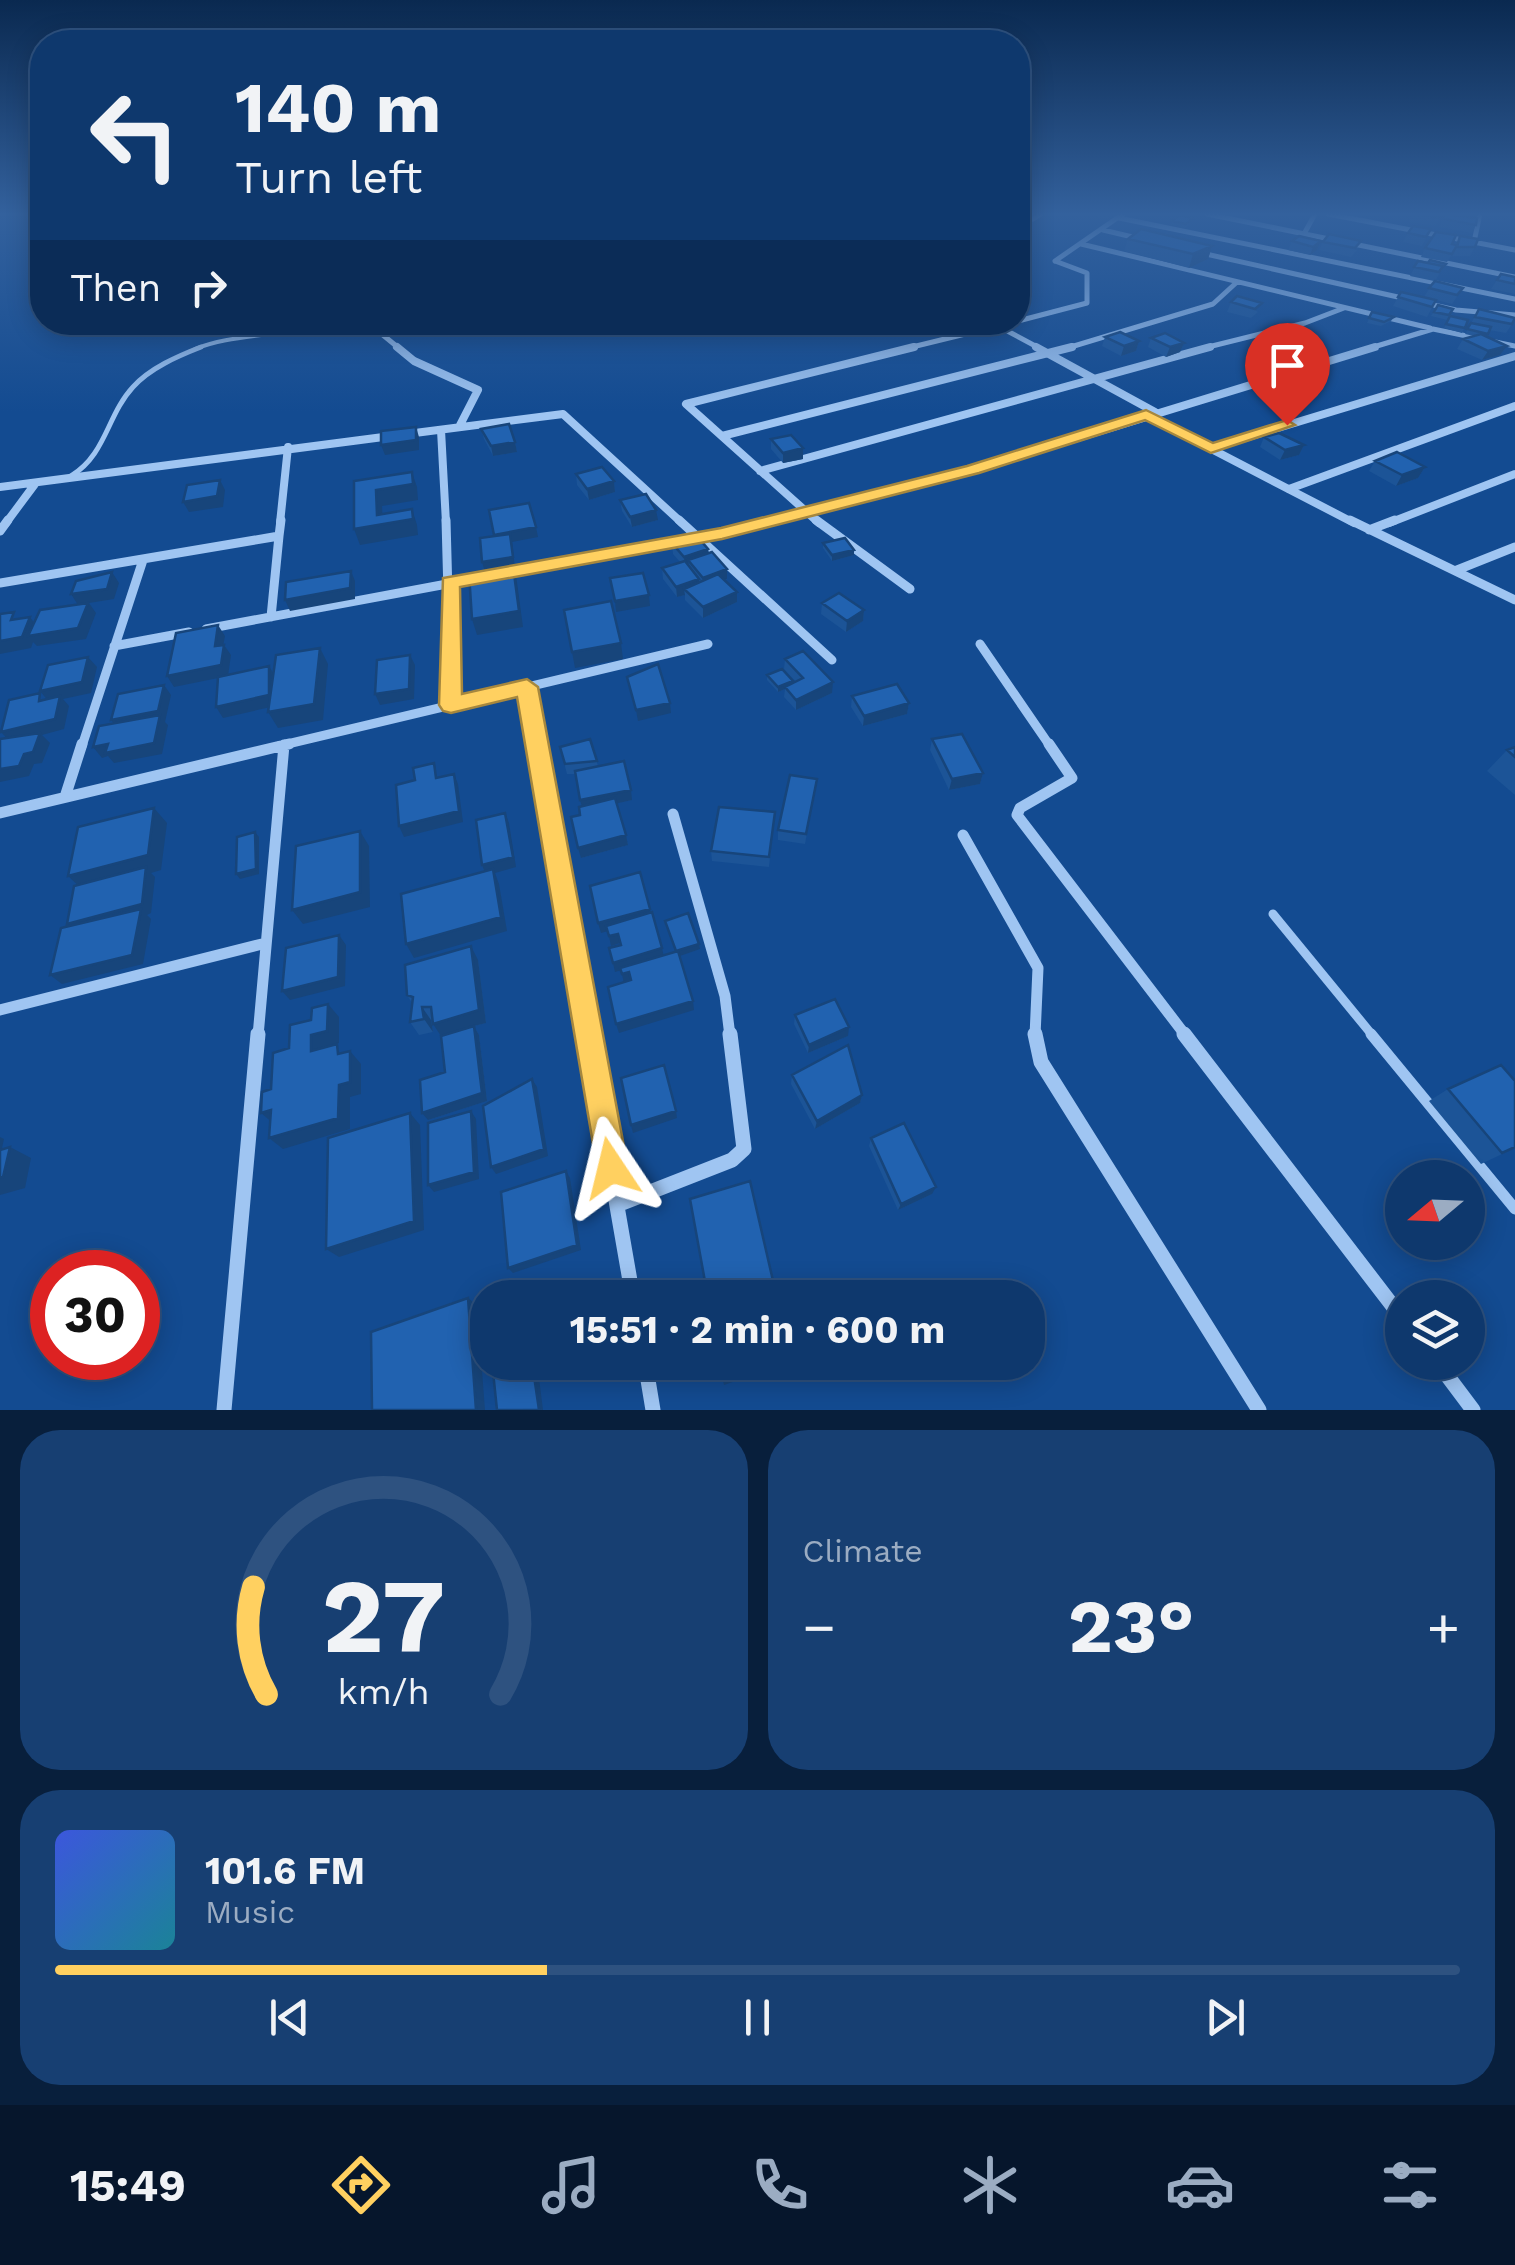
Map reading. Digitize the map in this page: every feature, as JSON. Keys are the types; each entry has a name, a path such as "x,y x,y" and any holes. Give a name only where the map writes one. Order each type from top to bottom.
{"street":[{"path":"1030,318 1088,303 1087,280"},
{"path":"1227,280 1515,346"},
{"path":"1322,280 1456,310 1515,315"},
{"path":"1424,280 1515,299"},
{"path":"722,436 1049,354 1213,304 1236,282"},
{"path":"760,471 1091,377 1305,323 1344,308"},
{"path":"114,646 700,538 973,470 1433,328"},
{"path":"383,335 414,361 478,390 459,427"},
{"path":"910,589 805,512 686,404 962,335"},
{"path":"1014,335 1211,448 1515,600"},
{"path":"1211,448 1515,356"},
{"path":"1289,489 1515,406"},
{"path":"0,487 563,414 832,660"},
{"path":"441,430 450,583 451,705"},
{"path":"272,617 288,448"},
{"path":"1370,530 1515,474"},
{"path":"0,531 35,484"},
{"path":"0,583 279,536"},
{"path":"1458,570 1515,547"},
{"path":"64,797 143,560"},
{"path":"0,813 708,644"},
{"path":"980,644 1072,778 1020,808 1018,815 1385,1296"},
{"path":"527,687 631,1280"},
{"path":"224,1410 284,745"},
{"path":"618,1204 732,1160 744,1149 725,996 673,814"},
{"path":"962,834 1038,968 1034,1042 1041,1062 1260,1410"},
{"path":"0,1010 266,943"},
{"path":"648,1380 653,1410"},
{"path":"1450,1380 1473,1410"}],"lane":[{"path":"57,482 84,470 113,423 124,394 172,360 214,342 261,335"},
{"path":"1273,914 1515,1209"}],"building":[{"path":"1435,281 1463,288 1457,295 1429,288"},
{"path":"1401,292 1436,300 1432,307 1398,297"},
{"path":"1237,296 1262,303 1255,309 1231,302"},
{"path":"1438,305 1453,309 1449,315 1434,312"},
{"path":"1479,309 1515,318 1512,324 1475,317"},
{"path":"1372,312 1394,317 1384,322 1369,318"},
{"path":"1450,316 1468,320 1465,328 1446,324"},
{"path":"1471,323 1491,327 1488,334 1467,329"},
{"path":"1120,332 1139,341 1124,346 1105,337"},
{"path":"1165,333 1184,343 1170,347 1151,338"},
{"path":"1481,334 1507,346 1488,351 1463,339"},
{"path":"509,424 515,442 491,446 481,429"},
{"path":"416,427 416,440 381,445 381,431"},
{"path":"1279,433 1304,445 1285,450 1264,437"},
{"path":"791,435 803,448 783,453 771,439"},
{"path":"1397,452 1425,467 1402,475 1375,461"},
{"path":"602,467 614,481 587,489 576,474"},
{"path":"412,472 413,484 376,490 377,515 412,509 413,519 354,529 354,481"},
{"path":"220,480 217,496 183,502 187,485"},
{"path":"646,494 656,510 630,517 620,500"},
{"path":"529,503 536,527 494,535 489,510"},
{"path":"510,534 513,557 482,562 480,538"},
{"path":"696,535 708,549 684,557 672,543"},
{"path":"845,538 854,550 832,555 823,543"},
{"path":"712,552 727,569 703,578 688,560"},
{"path":"685,561 699,579 676,587 662,568"},
{"path":"513,566 519,611 472,619 469,573"},
{"path":"351,571 350,588 285,600 286,582"},
{"path":"112,572 107,589 71,594 76,581"},
{"path":"643,573 649,595 615,601 610,578"},
{"path":"718,574 737,592 703,607 684,589"},
{"path":"839,593 864,610 847,621 822,603"},
{"path":"611,601 621,643 572,652 564,610"},
{"path":"88,603 78,628 28,636 40,610"},
{"path":"14,612 11,620 30,617 22,637 0,641 0,614"},
{"path":"218,625 215,646 224,645 221,665 167,676 176,633"},
{"path":"320,648 314,704 268,712 276,655"},
{"path":"803,651 833,682 796,700 785,687 803,678 785,659"},
{"path":"410,655 409,689 375,694 377,660"},
{"path":"88,657 82,682 40,691 48,665"},
{"path":"658,664 670,703 636,710 627,677"},
{"path":"269,666 269,695 216,707 218,677"},
{"path":"782,669 793,681 778,687 767,675"},
{"path":"897,684 909,703 864,716 852,696"},
{"path":"164,685 158,711 111,720 118,694"},
{"path":"40,693 39,701 60,696 55,719 1,732 9,700"},
{"path":"160,715 154,743 105,753 108,744 93,747 99,726"},
{"path":"40,733 33,752 24,754 19,766 0,769 0,739"},
{"path":"962,734 983,773 952,779 932,739"},
{"path":"590,739 597,761 565,764 560,747"},
{"path":"624,761 631,790 580,800 575,771"},
{"path":"434,763 436,778 454,774 459,811 399,826 396,785 415,780 413,768"},
{"path":"790,775 817,779 806,834 778,830"},
{"path":"615,798 626,835 578,848 571,817 580,815 579,807"},
{"path":"719,807 775,812 769,857 711,851"},
{"path":"154,808 148,855 68,876 78,827"},
{"path":"505,813 513,857 482,865 476,820"},
{"path":"360,831 360,892 292,910 296,846"},
{"path":"255,832 256,869 236,874 237,837"},
{"path":"146,867 142,904 67,924 74,886"},
{"path":"493,869 501,917 406,944 401,894"},
{"path":"640,872 650,909 598,923 590,886"},
{"path":"141,909 132,955 50,975 61,928"},
{"path":"652,912 662,948 613,963 609,948 621,945 618,934 609,936 606,926"},
{"path":"688,913 699,944 676,951 665,921"},
{"path":"339,935 338,977 282,991 286,948"},
{"path":"471,946 479,1010 433,1024 431,1007 422,1007 424,1019 410,1022 413,997 407,995 405,965"},
{"path":"678,951 693,1001 616,1024 608,987 631,980 629,972 622,974 620,968"},
{"path":"835,999 849,1027 809,1045 795,1015"},
{"path":"328,1004 327,1031 311,1035 311,1051 337,1044 338,1054 350,1051 350,1082 339,1085 338,1118 269,1138 271,1110 261,1113 262,1092 271,1089 273,1053 289,1048 290,1025 311,1020 312,1008"},
{"path":"474,1026 482,1093 422,1113 420,1080 445,1072 441,1036"},
{"path":"848,1045 862,1095 817,1121 792,1075"},
{"path":"664,1065 676,1111 631,1125 621,1078"},
{"path":"1501,1065 1515,1081 1515,1147 1502,1153 1448,1089"},
{"path":"532,1079 544,1149 491,1167 483,1106"},
{"path":"471,1111 474,1172 428,1185 428,1123"},
{"path":"410,1113 414,1221 326,1249 328,1138"},
{"path":"904,1123 936,1187 901,1204 871,1138"},
{"path":"10,1147 3,1177 0,1178 0,1150"},
{"path":"566,1171 577,1245 508,1268 501,1192"},
{"path":"750,1181 773,1280 705,1280 690,1199"},
{"path":"468,1298 470,1380 474,1380 476,1410 372,1410 371,1332"},
{"path":"494,1380 535,1380 539,1410 497,1410"}],"route":[{"path":"611,1168 527,687 451,705 450,583 722,534 973,470 1146,415 1211,448 1287,425"}]}
